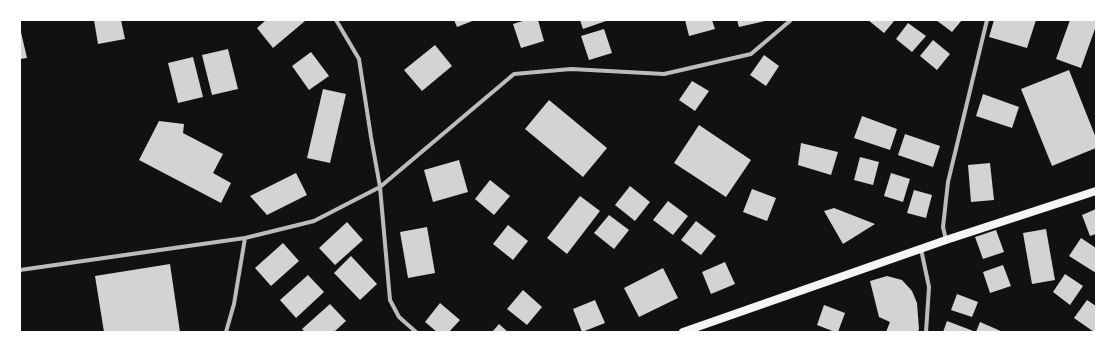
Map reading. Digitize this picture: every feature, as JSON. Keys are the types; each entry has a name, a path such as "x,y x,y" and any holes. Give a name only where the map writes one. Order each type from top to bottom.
{"main road":[{"path":"683,332 946,240 1096,191"}],"street":[{"path":"336,20 359,59 380,187 390,300 398,317 416,332"},
{"path":"20,270 245,238 314,221 380,187 514,74 571,69 664,74 751,54 791,20"},
{"path":"946,240 943,227 948,182 987,20"},
{"path":"226,332 234,304 245,238"},
{"path":"921,249 929,287 926,332"}],"building":[{"path":"94,20 121,20 125,39 98,44"},
{"path":"266,20 305,21 273,48 257,28"},
{"path":"454,20 475,20 457,27"},
{"path":"526,20 538,20 544,41 521,48 513,24"},
{"path":"580,20 605,20 606,21 583,29"},
{"path":"685,20 712,20 715,29 689,36"},
{"path":"737,20 765,20 765,21 739,27"},
{"path":"868,20 895,20 884,33"},
{"path":"936,20 962,20 952,32"},
{"path":"994,20 1036,20 1027,48 989,37"},
{"path":"1070,20 1096,20 1096,26 1081,68 1056,59"},
{"path":"908,23 926,36 912,52 896,39"},
{"path":"20,28 27,58 20,59"},
{"path":"604,29 612,53 589,60 581,36"},
{"path":"933,40 950,54 937,70 920,56"},
{"path":"435,45 452,66 422,91 404,70"},
{"path":"228,49 238,89 212,95 202,55"},
{"path":"311,52 329,76 309,90 292,66"},
{"path":"764,55 779,66 766,86 750,75"},
{"path":"193,57 203,97 178,103 168,63"},
{"path":"1069,70 1096,138 1096,148 1052,166 1021,89"},
{"path":"692,81 709,91 695,111 679,100"},
{"path":"323,89 346,94 330,163 307,158"},
{"path":"983,94 1019,107 1012,128 976,116"},
{"path":"549,100 607,148 583,177 525,129"},
{"path":"862,116 897,129 890,150 854,138"},
{"path":"159,121 184,124 183,133 223,154 213,173 231,183 221,203 139,160"},
{"path":"699,125 751,160 726,197 674,163"},
{"path":"905,134 940,146 933,167 898,155"},
{"path":"801,143 838,152 831,175 798,165"},
{"path":"860,157 879,162 873,185 854,180"},
{"path":"459,160 468,192 433,202 424,170"},
{"path":"990,163 994,200 971,202 968,165"},
{"path":"296,173 307,195 267,215 250,196"},
{"path":"891,173 910,179 903,202 884,196"},
{"path":"490,180 510,196 494,215 475,199"},
{"path":"630,186 650,202 635,221 615,205"},
{"path":"752,189 776,198 767,221 743,212"},
{"path":"914,190 932,195 926,218 907,213"},
{"path":"580,196 600,211 567,254 547,238"},
{"path":"668,201 688,216 673,235 653,220"},
{"path":"834,208 875,224 843,244 824,211"},
{"path":"1096,209 1096,234 1090,236 1082,215"},
{"path":"609,215 629,230 614,249 594,233"},
{"path":"696,221 716,236 701,255 681,240"},
{"path":"347,222 363,240 335,265 319,248"},
{"path":"508,225 528,241 513,260 493,244"},
{"path":"427,227 435,273 408,278 400,232"},
{"path":"1046,229 1055,280 1032,284 1023,233"},
{"path":"996,230 1004,252 983,259 975,237"},
{"path":"1081,238 1096,248 1096,273 1069,256"},
{"path":"283,243 299,261 271,286 255,268"},
{"path":"351,256 377,284 360,300 334,273"},
{"path":"725,262 735,284 711,294 702,272"},
{"path":"170,264 180,332 104,332 95,276"},
{"path":"1003,265 1011,286 990,293 983,272"},
{"path":"663,268 678,298 639,317 624,288"},
{"path":"1065,274 1083,286 1070,305 1053,292"},
{"path":"308,275 324,292 296,318 280,300"},
{"path":"887,276 902,280 912,291 917,303 918,332 886,332 890,322 879,317 870,281"},
{"path":"523,290 542,307 527,325 507,309"},
{"path":"957,294 978,302 972,317 951,310"},
{"path":"595,300 605,323 582,332 573,309"},
{"path":"1087,300 1096,306 1096,332 1074,318"},
{"path":"440,303 460,320 449,332 437,332 425,322"},
{"path":"330,304 346,321 334,332 305,332 302,329"},
{"path":"824,305 845,313 838,332 817,325"},
{"path":"947,321 976,332 943,332"},
{"path":"980,322 1003,332 976,332"},
{"path":"499,324 508,332 492,332"}]}
